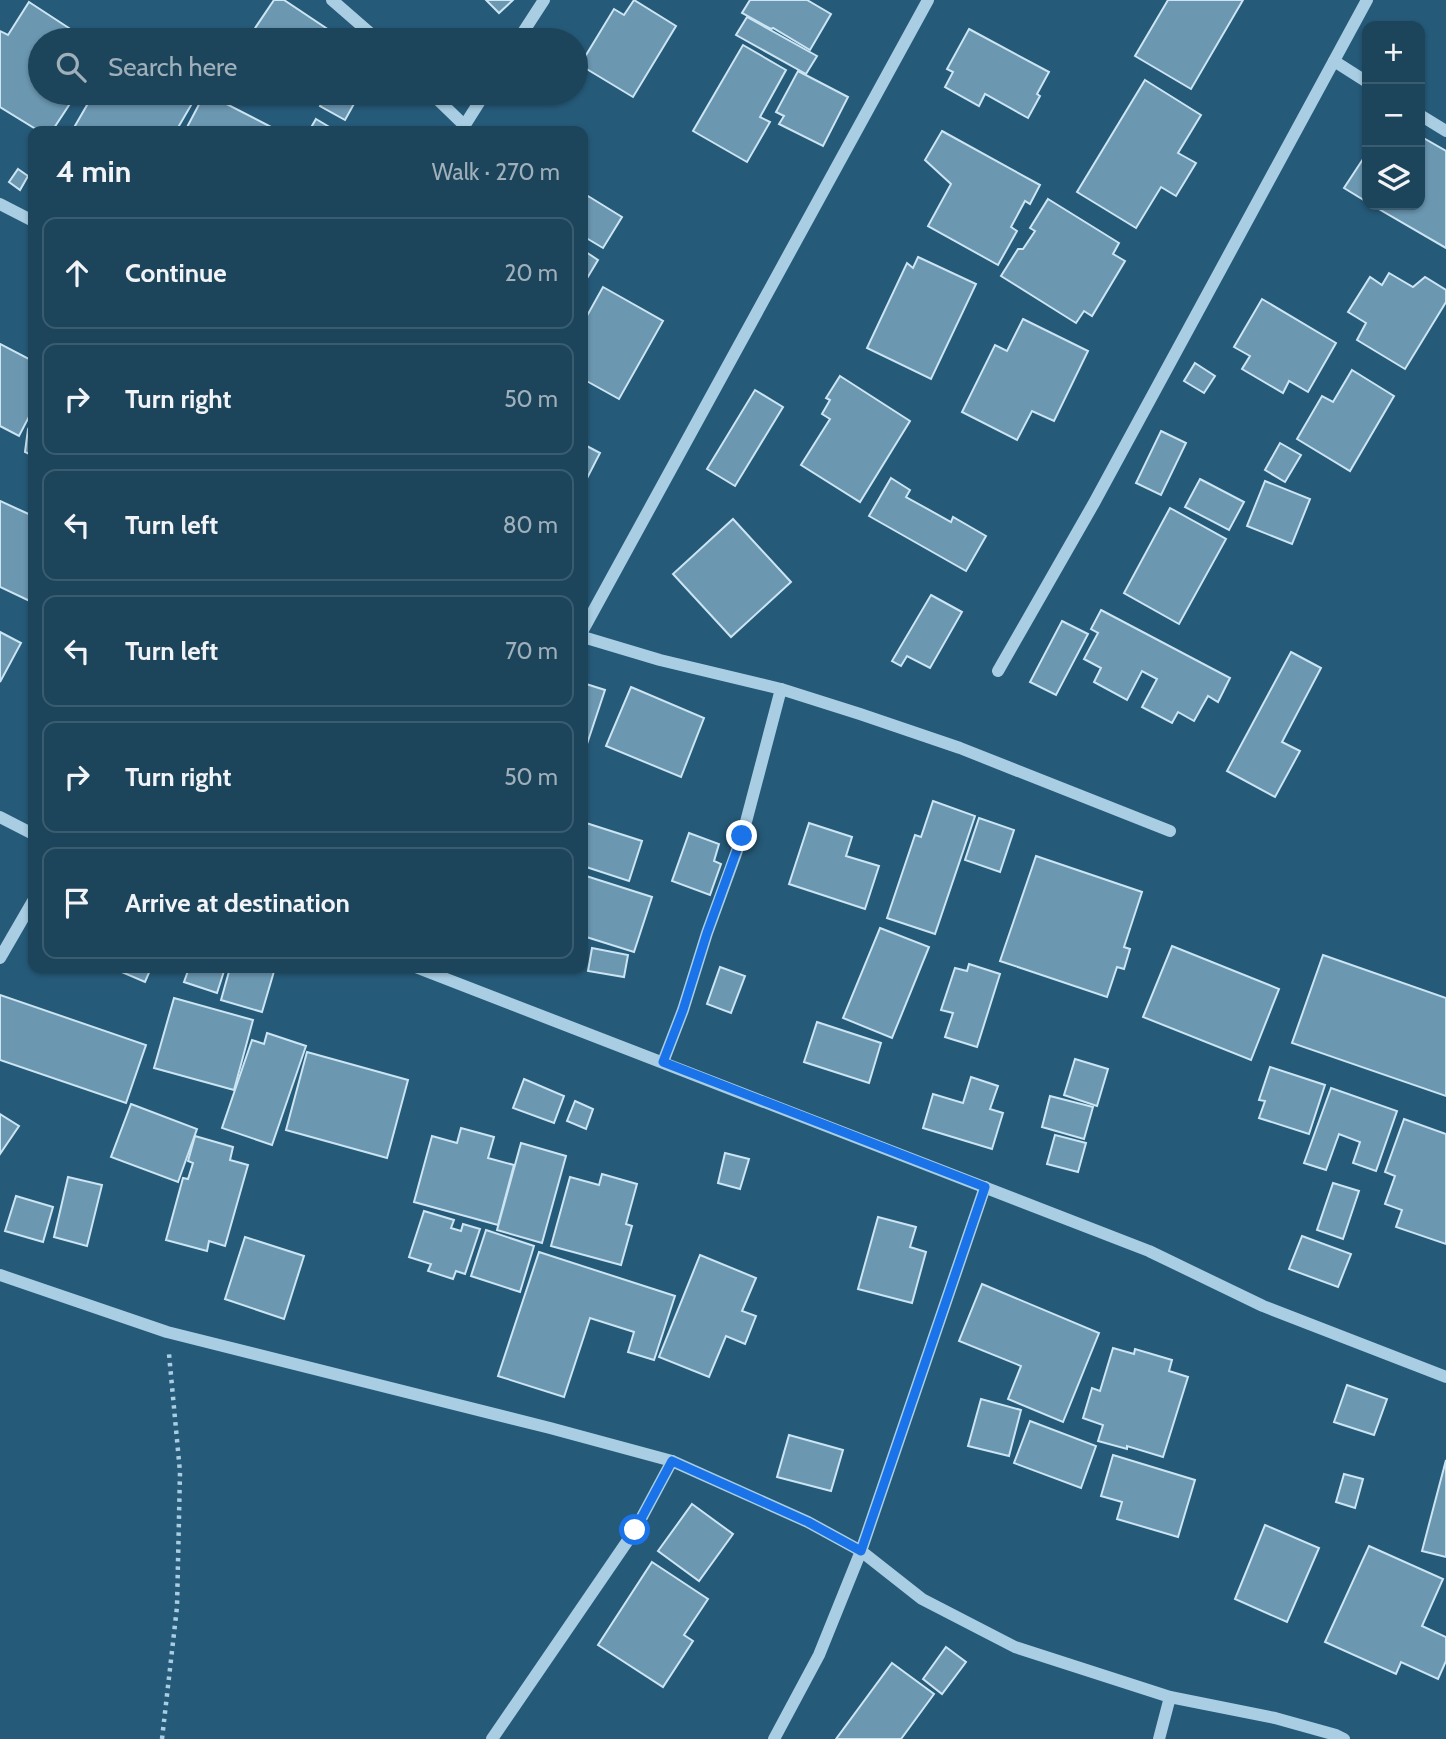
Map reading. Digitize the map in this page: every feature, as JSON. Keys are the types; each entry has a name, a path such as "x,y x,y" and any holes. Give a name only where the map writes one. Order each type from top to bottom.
{"street":[{"path":"332,0 364,28"},
{"path":"526,28 544,0"},
{"path":"588,621 928,0"},
{"path":"998,671 1094,503 1367,0"},
{"path":"1335,61 1362,79"},
{"path":"442,105 460,126"},
{"path":"463,126 477,105"},
{"path":"1425,117 1446,131"},
{"path":"0,204 28,218"},
{"path":"588,638 660,660 781,690 960,748 1170,831"},
{"path":"663,1062 742,836 781,690"},
{"path":"0,817 28,831"},
{"path":"0,958 28,910"},
{"path":"431,973 1149,1251 1263,1306 1446,1377"},
{"path":"774,1739 819,1655 861,1551 985,1187"},
{"path":"0,1275 167,1332 537,1424 672,1461 808,1522 861,1551 922,1599 1014,1647 1170,1697 1275,1718 1344,1739"},
{"path":"492,1739 635,1530 672,1461"},
{"path":"1159,1739 1170,1697"}],"path":[{"path":"162,1739 177,1607 180,1472 167,1332"}],"building":[{"path":"274,0 284,0 326,28 255,28"},
{"path":"486,0 513,0 499,13"},
{"path":"634,0 676,26 633,97 588,70 588,52 614,9 624,15"},
{"path":"750,0 807,0 831,14 810,50 742,13"},
{"path":"1168,0 1243,0 1191,89 1135,56"},
{"path":"29,2 69,28 28,28 28,105 69,105 55,126 31,126 0,107 0,31 8,35"},
{"path":"747,17 817,56 806,74 736,35"},
{"path":"969,29 1049,72 1028,118 985,94 979,106 945,87 953,72 947,69"},
{"path":"743,45 786,70 760,117 770,122 747,162 693,131"},
{"path":"798,71 848,97 823,146 779,124 784,116 776,112"},
{"path":"1145,80 1201,115 1178,153 1196,163 1176,196 1161,187 1136,228 1077,192"},
{"path":"87,105 191,105 179,126 75,126"},
{"path":"199,105 228,105 269,126 188,126"},
{"path":"321,105 353,105 345,120"},
{"path":"316,119 328,126 312,126"},
{"path":"942,131 1040,185 1030,204 1025,201 1011,227 1017,231 998,265 928,226 951,184 925,160"},
{"path":"1425,139 1446,151 1446,248 1381,210 1425,210"},
{"path":"1362,161 1362,199 1344,188"},
{"path":"18,169 28,176 20,190 9,182"},
{"path":"588,196 622,217 603,248 588,239"},
{"path":"1048,199 1119,243 1113,254 1125,261 1092,316 1084,311 1076,323 1001,276 1018,249 1023,249 1035,231 1030,228"},
{"path":"588,253 598,260 588,277"},
{"path":"918,257 976,284 931,379 867,348 907,263 913,268"},
{"path":"1389,273 1413,287 1425,277 1446,290 1446,302 1405,369 1357,340 1366,323 1348,312 1370,277 1382,285"},
{"path":"603,287 663,321 619,399 588,382 588,314"},
{"path":"1262,299 1336,343 1308,392 1289,381 1283,393 1242,369 1250,356 1234,347"},
{"path":"1023,319 1088,351 1054,421 1032,411 1017,440 962,412 995,345 1007,351"},
{"path":"0,344 28,358 28,419 19,436 0,426"},
{"path":"1195,363 1215,376 1204,393 1184,381"},
{"path":"1352,370 1394,396 1350,471 1297,439 1322,396 1333,402"},
{"path":"840,376 910,421 860,502 801,465 830,419 822,414 830,400 826,398"},
{"path":"755,390 783,407 735,486 707,469"},
{"path":"28,429 28,454 25,452"},
{"path":"1161,431 1186,443 1161,495 1136,483"},
{"path":"1280,443 1301,455 1285,482 1265,470"},
{"path":"588,447 600,453 588,476"},
{"path":"891,478 910,490 906,497 951,522 953,517 986,536 966,571 869,516"},
{"path":"1200,479 1244,502 1229,530 1185,507"},
{"path":"1265,481 1310,499 1292,544 1247,526"},
{"path":"0,501 28,514 28,600 0,587"},
{"path":"1170,508 1226,539 1179,624 1124,593"},
{"path":"733,519 791,582 731,637 673,574"},
{"path":"931,595 962,612 930,668 907,656 901,666 892,661"},
{"path":"1101,610 1230,678 1218,702 1208,696 1194,721 1178,712 1172,723 1142,707 1157,679 1142,671 1127,700 1094,682 1101,668 1084,659 1098,633 1091,629"},
{"path":"1062,621 1088,634 1056,695 1030,682"},
{"path":"0,632 21,643 0,682"},
{"path":"1291,652 1321,668 1282,742 1300,751 1275,797 1227,771"},
{"path":"588,685 605,690 588,741"},
{"path":"631,687 704,718 681,777 606,746"},
{"path":"933,801 975,816 935,934 887,918 915,835 921,837"},
{"path":"979,818 1014,830 1000,872 965,860"},
{"path":"809,823 852,837 846,856 879,866 865,909 789,884"},
{"path":"588,824 642,841 629,881 588,868"},
{"path":"689,833 719,844 714,861 721,864 710,895 672,881"},
{"path":"1036,856 1142,892 1124,947 1130,949 1124,969 1117,967 1107,997 1000,961"},
{"path":"588,877 652,897 634,952 588,938"},
{"path":"880,928 929,947 892,1038 843,1018"},
{"path":"1172,946 1279,989 1251,1060 1143,1017"},
{"path":"592,948 628,955 624,977 588,971"},
{"path":"1323,955 1446,998 1446,1096 1292,1043"},
{"path":"969,964 1000,974 977,1047 945,1037 953,1013 941,1010 955,968 967,971"},
{"path":"720,967 745,976 731,1013 707,1004"},
{"path":"124,973 149,973 145,982"},
{"path":"187,973 223,973 217,993 184,982"},
{"path":"229,973 274,973 262,1012 221,1000"},
{"path":"0,995 146,1045 126,1103 0,1060"},
{"path":"174,998 253,1020 234,1090 154,1068"},
{"path":"817,1022 881,1043 869,1083 804,1062"},
{"path":"267,1033 306,1046 272,1145 222,1128 252,1040 264,1044"},
{"path":"307,1052 408,1080 387,1158 286,1130"},
{"path":"1075,1059 1108,1069 1097,1106 1064,1095"},
{"path":"1270,1067 1325,1085 1309,1134 1259,1118 1265,1101 1259,1100"},
{"path":"971,1077 998,1086 990,1109 1003,1113 992,1149 923,1128 933,1094 963,1103"},
{"path":"524,1079 564,1096 554,1123 513,1108"},
{"path":"1331,1088 1397,1111 1376,1171 1353,1163 1360,1142 1339,1134 1326,1170 1304,1163"},
{"path":"1050,1096 1093,1107 1084,1139 1042,1127"},
{"path":"575,1101 593,1109 586,1129 567,1121"},
{"path":"131,1104 197,1129 178,1182 111,1157"},
{"path":"0,1114 19,1126 0,1154"},
{"path":"1404,1119 1446,1134 1446,1244 1396,1227 1402,1210 1385,1204 1395,1176 1385,1172"},
{"path":"461,1128 494,1137 488,1158 514,1165 498,1225 414,1202 432,1136 457,1143"},
{"path":"1055,1135 1086,1143 1078,1172 1047,1164"},
{"path":"195,1136 233,1147 230,1160 248,1165 225,1246 209,1241 207,1251 166,1240 183,1178 188,1179 193,1163 188,1161"},
{"path":"521,1143 566,1156 542,1243 497,1230"},
{"path":"725,1153 749,1159 740,1189 718,1183"},
{"path":"602,1174 637,1184 626,1224 632,1226 621,1265 551,1246 570,1177 599,1185"},
{"path":"68,1177 102,1185 87,1246 54,1237"},
{"path":"1333,1183 1359,1191 1343,1239 1317,1230"},
{"path":"16,1196 53,1207 43,1242 5,1231"},
{"path":"424,1211 454,1220 451,1228 461,1231 463,1224 480,1229 465,1274 456,1271 453,1279 428,1271 431,1264 409,1257"},
{"path":"878,1217 916,1227 910,1247 926,1252 912,1303 858,1289"},
{"path":"486,1230 534,1246 520,1292 471,1276"},
{"path":"1302,1236 1351,1254 1338,1287 1289,1269"},
{"path":"245,1237 304,1256 284,1319 225,1299"},
{"path":"539,1252 675,1296 654,1360 628,1352 634,1332 590,1318 564,1397 498,1376"},
{"path":"700,1255 756,1278 742,1311 756,1316 745,1344 726,1336 709,1377 659,1357"},
{"path":"982,1284 1099,1333 1063,1422 1008,1399 1021,1366 959,1341"},
{"path":"1113,1348 1134,1354 1135,1349 1172,1360 1169,1371 1188,1377 1163,1457 1098,1441 1103,1425 1083,1418 1092,1388 1100,1391"},
{"path":"1347,1385 1387,1399 1374,1435 1334,1422"},
{"path":"981,1399 1021,1410 1009,1456 968,1446"},
{"path":"1030,1421 1096,1446 1081,1488 1014,1463"},
{"path":"789,1435 843,1450 831,1491 777,1477"},
{"path":"1113,1455 1195,1480 1178,1537 1117,1519 1122,1502 1101,1496"},
{"path":"1446,1460 1446,1557 1422,1551"},
{"path":"1344,1474 1363,1479 1355,1508 1336,1502"},
{"path":"692,1504 733,1534 699,1581 658,1551"},
{"path":"1265,1525 1319,1548 1287,1622 1235,1599"},
{"path":"1369,1546 1443,1579 1422,1626 1446,1637 1446,1661 1438,1679 1401,1662 1396,1674 1325,1642"},
{"path":"652,1562 708,1599 684,1635 693,1641 663,1687 598,1645"},
{"path":"946,1647 966,1662 942,1694 923,1679"},
{"path":"892,1663 934,1694 901,1739 836,1739"}],"route":[{"path":"635,1530 672,1461 808,1522 861,1551 985,1187 663,1062 742,836"}]}
